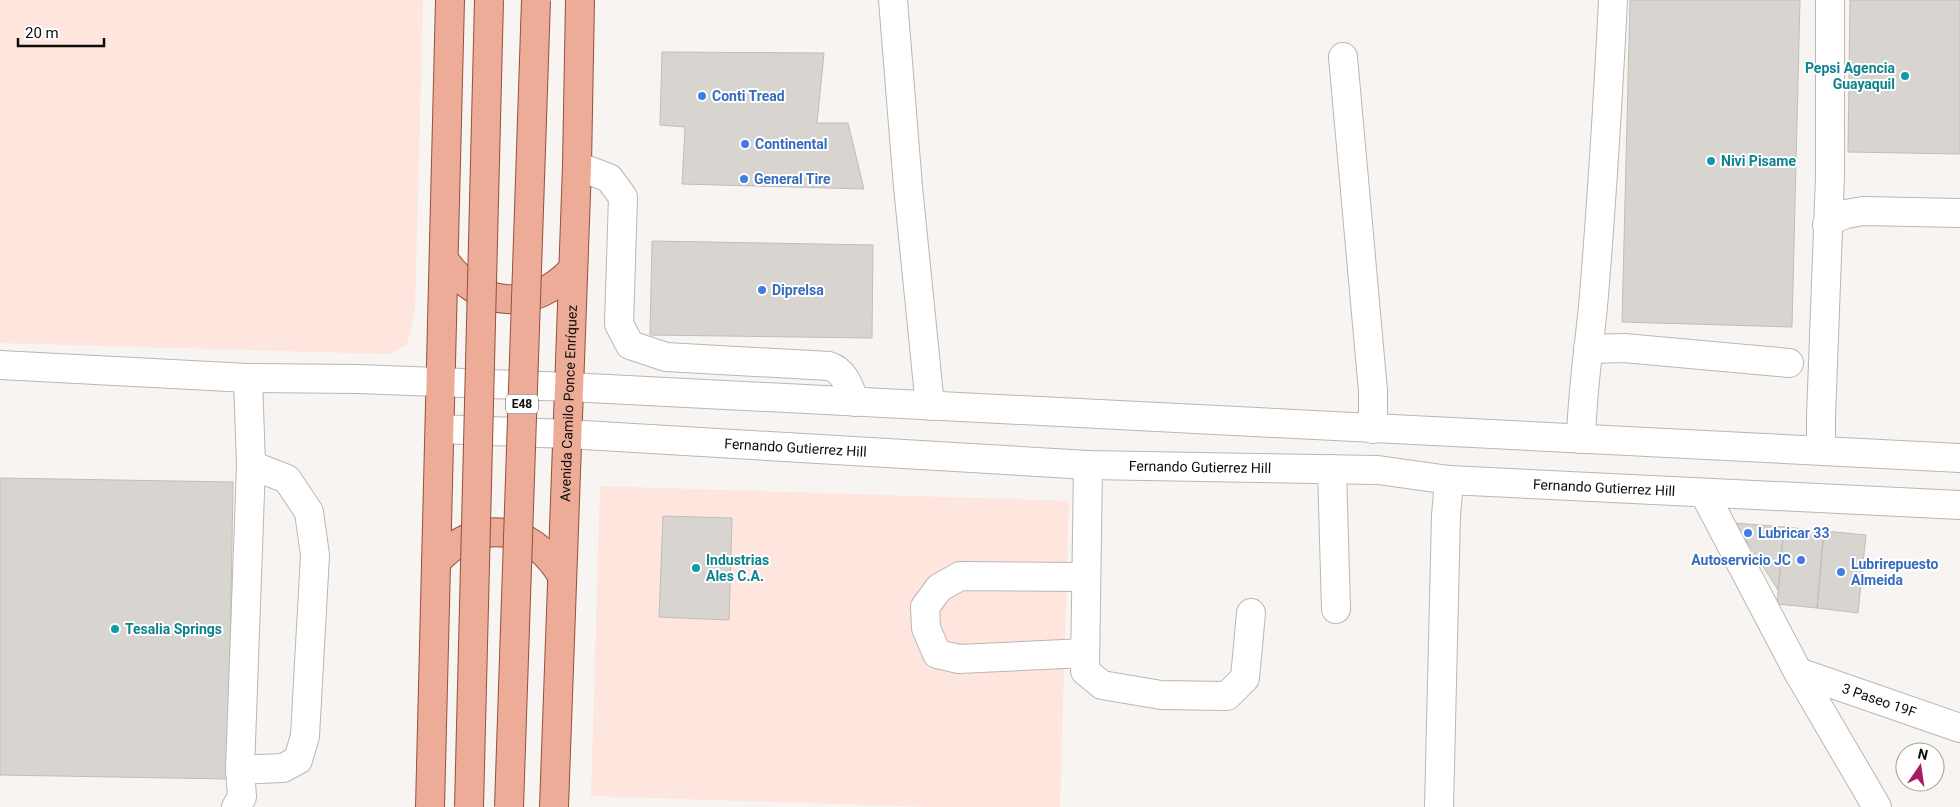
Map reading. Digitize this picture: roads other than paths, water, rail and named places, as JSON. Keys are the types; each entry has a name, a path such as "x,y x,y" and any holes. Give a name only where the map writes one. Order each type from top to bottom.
{"main road":[{"path":"430,807 450,0"},
{"path":"469,807 489,0"},
{"name":"E48","path":"509,807 536,0"},
{"name":"Avenida Camilo Ponce Enríquez","path":"554,807 577,166 580,0"},
{"path":"445,261 454,274 471,288 492,297 507,299 522,299 544,292 563,280 573,269"},
{"path":"436,562 458,542 473,536 503,533 518,536 532,542 544,552 562,576"}],"street":[{"path":"893,0 908,187 930,406"},
{"path":"1581,438 1581,401 1588,349 1604,180 1613,0"},
{"path":"1821,450 1830,176 1830,0"},
{"path":"1343,57 1373,390 1372,429"},
{"path":"577,166 609,178 623,197 619,324 630,345 666,357 830,366 837,368 845,377 855,402"},
{"path":"1828,225 1834,219 1846,214 1863,211 1960,213"},
{"path":"1588,349 1624,348 1789,363"},
{"path":"0,365 248,378 358,379 569,387 1960,458"},
{"path":"236,807 242,797 240,770 251,465 248,378"},
{"name":"Fernando Gutierrez Hill","path":"440,429 567,434 1088,465 1378,470 1448,480 1960,505"},
{"path":"240,770 283,768 298,760 305,736 315,555 309,512 287,479 251,465"},
{"path":"1088,465 1085,671 1102,685 1162,695 1227,696 1245,678 1250,613"},
{"path":"1332,468 1336,609"},
{"path":"1438,807 1448,480"},
{"path":"1704,494 1798,672 1878,807"},
{"path":"1085,653 959,659 937,654 926,628 926,607 939,588 960,576 1086,576"},
{"name":"3 Paseo 19F","path":"1798,672 1960,728"}],"place":[{"name":"Pepsi Agencia Guayaquil","path":"1905,76"},
{"name":"Conti Tread","path":"702,96"},
{"name":"Continental","path":"745,144"},
{"name":"Nivi Pisame","path":"1711,161"},
{"name":"General Tire","path":"744,179"},
{"name":"Diprelsa","path":"762,290"},
{"name":"Lubricar 33","path":"1748,533"},
{"name":"Autoservicio JC","path":"1801,560"},
{"name":"Industrias Ales C.A.","path":"696,568"},
{"name":"Lubrirepuesto Almeida","path":"1841,572"},
{"name":"Tesalia Springs","path":"115,629"}]}
